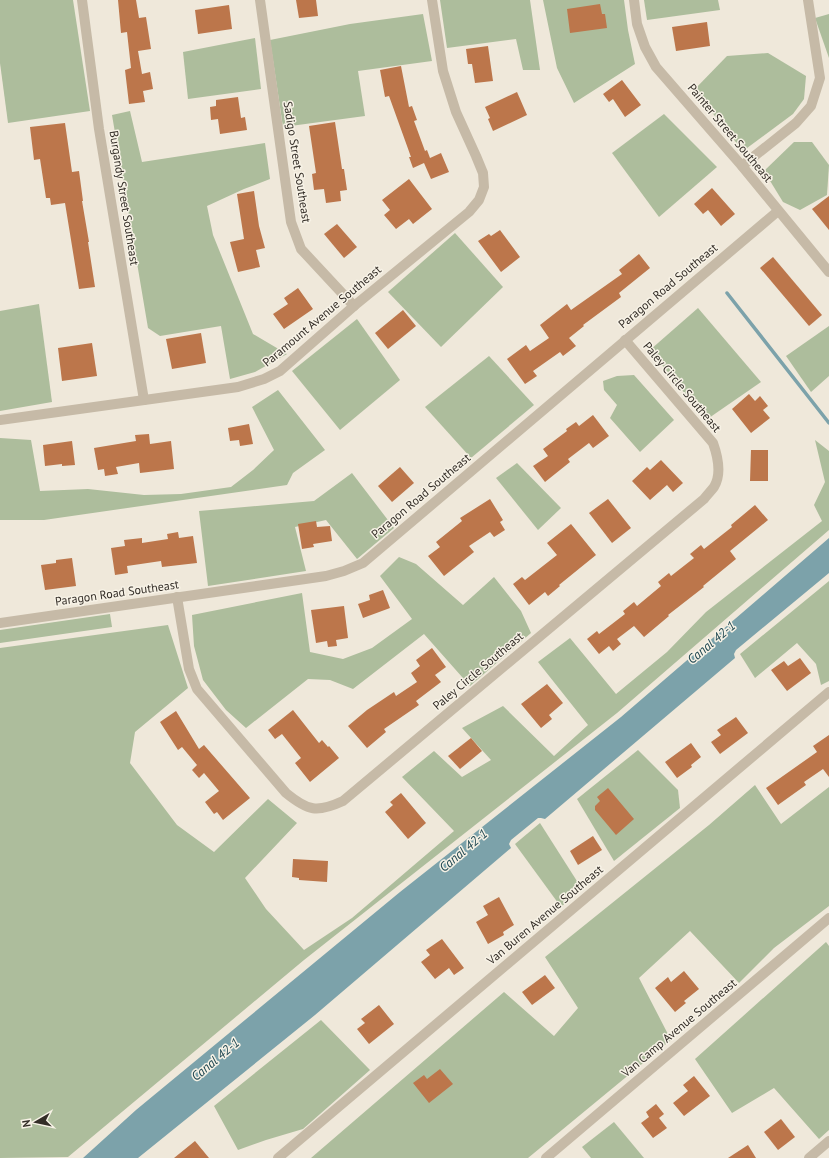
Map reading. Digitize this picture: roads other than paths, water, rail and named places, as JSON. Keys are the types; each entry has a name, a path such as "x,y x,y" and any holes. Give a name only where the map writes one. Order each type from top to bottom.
{"street":[{"name":"Burgandy Street Southeast","path":"82,0 99,129 144,400"},
{"name":"Sadigo Street Southeast","path":"260,0 291,222 301,249 354,306"},
{"name":"Paramount Avenue Southeast","path":"0,420 238,387 264,379 280,371 354,306 469,212 478,200 484,187 483,173 456,112 443,71 432,0"},
{"name":"Painter Street Southeast","path":"634,0 638,24 646,47 656,67 742,166 829,272"},
{"path":"742,166 796,123 811,106 820,78 808,0"},
{"name":"Paragon Road Southeast","path":"0,623 326,576 344,571 363,563 778,211"},
{"name":"Paley Circle Southeast","path":"177,597 188,669 197,689 286,793 300,804 316,809 328,808 343,801 704,499 715,486 719,470 717,455 713,443 625,340"},
{"name":"Van Buren Avenue Southeast","path":"278,1158 829,692"},
{"name":"Van Camp Avenue Southeast","path":"546,1158 829,918"},
{"path":"809,1158 829,1141"}],"water":[{"name":"Canal 42-1","path":"829,538 829,573 736,650 734,654 735,658 545,819 538,818 511,840 509,844 511,848 315,1015 138,1158 83,1158 136,1110 400,892 621,717"}],"waterway":[{"path":"727,293 829,423"}]}
